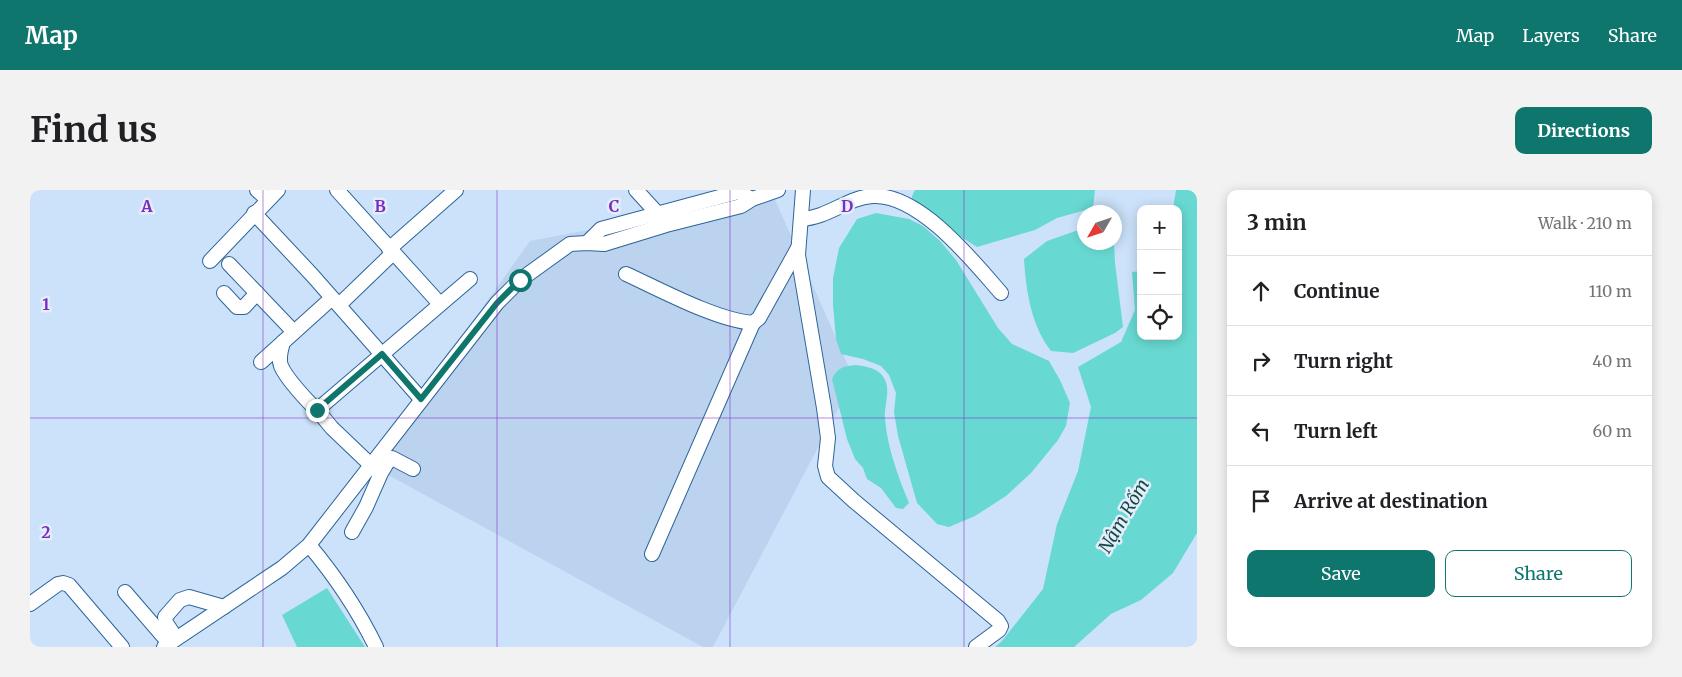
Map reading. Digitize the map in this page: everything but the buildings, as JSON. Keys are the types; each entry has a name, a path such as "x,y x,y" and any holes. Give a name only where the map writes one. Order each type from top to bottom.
{"street":[{"path":"257,190 274,193"},
{"path":"337,190 440,304"},
{"path":"261,362 294,332 335,302 456,190"},
{"path":"636,190 657,213"},
{"path":"170,643 282,568 309,545 346,497 375,469 421,399 497,303 520,280 570,244 604,244 666,225 741,206 752,199 778,190"},
{"path":"803,190 798,248 828,438 825,466 828,477 854,501 998,621 999,630 976,647"},
{"path":"586,243 601,230 657,213 738,192 752,199"},
{"path":"210,261 274,193"},
{"path":"801,219 813,219 847,203 873,196 895,199 933,222 1001,293"},
{"path":"254,213 421,399"},
{"path":"652,554 753,323 758,318 798,248"},
{"path":"229,264 294,332"},
{"path":"626,274 705,310 743,323 753,323"},
{"path":"317,410 470,279"},
{"path":"224,293 237,307 244,307 258,294"},
{"path":"283,342 280,352 282,367 307,401 375,469"},
{"path":"352,532 366,507 375,469 392,458 412,469"},
{"path":"346,497 366,507"},
{"path":"309,545 329,569 364,623 376,647"},
{"path":"30,604 58,584 69,584 122,647"},
{"path":"125,592 170,643"},
{"path":"170,643 165,617 180,600 191,597 224,607"}],"shaded area":[{"path":"773,195 854,379 713,647 703,647 370,465 530,241"}],"water":[{"path":"915,190 1095,190 1093,205 1077,205 1077,212 1057,218 1035,230 977,247 915,208 912,203"},
{"name":"Nậm Rốm","path":"1176,190 1197,190 1197,533 1173,573 1141,600 1111,614 1074,647 995,647 1002,641 1043,589 1057,524 1078,471 1091,407 1078,367 1121,342 1135,310 1132,272 1137,271 1137,340 1182,340 1182,205 1174,205"},
{"path":"876,213 909,219 923,226 940,241 956,260 998,328 1012,344 1049,361 1070,403 1066,426 1058,440 1031,473 1006,496 975,516 949,527 937,524 917,503 898,436 894,412 896,393 889,375 881,366 863,359 841,354 836,339 833,278 839,248 857,219"},
{"path":"1077,230 1077,250 1114,250 1123,327 1115,333 1073,353 1051,351 1034,319 1031,307 1024,259 1047,241"},
{"path":"856,365 876,370 885,379 887,384 885,418 888,440 897,472 909,503 903,509 896,508 881,488 867,479 863,468 855,459 847,439 832,379 842,368"},
{"path":"327,588 365,647 297,647 282,615"}],"route":[{"path":"317,410 382,354 421,399 497,303 520,280"}]}
